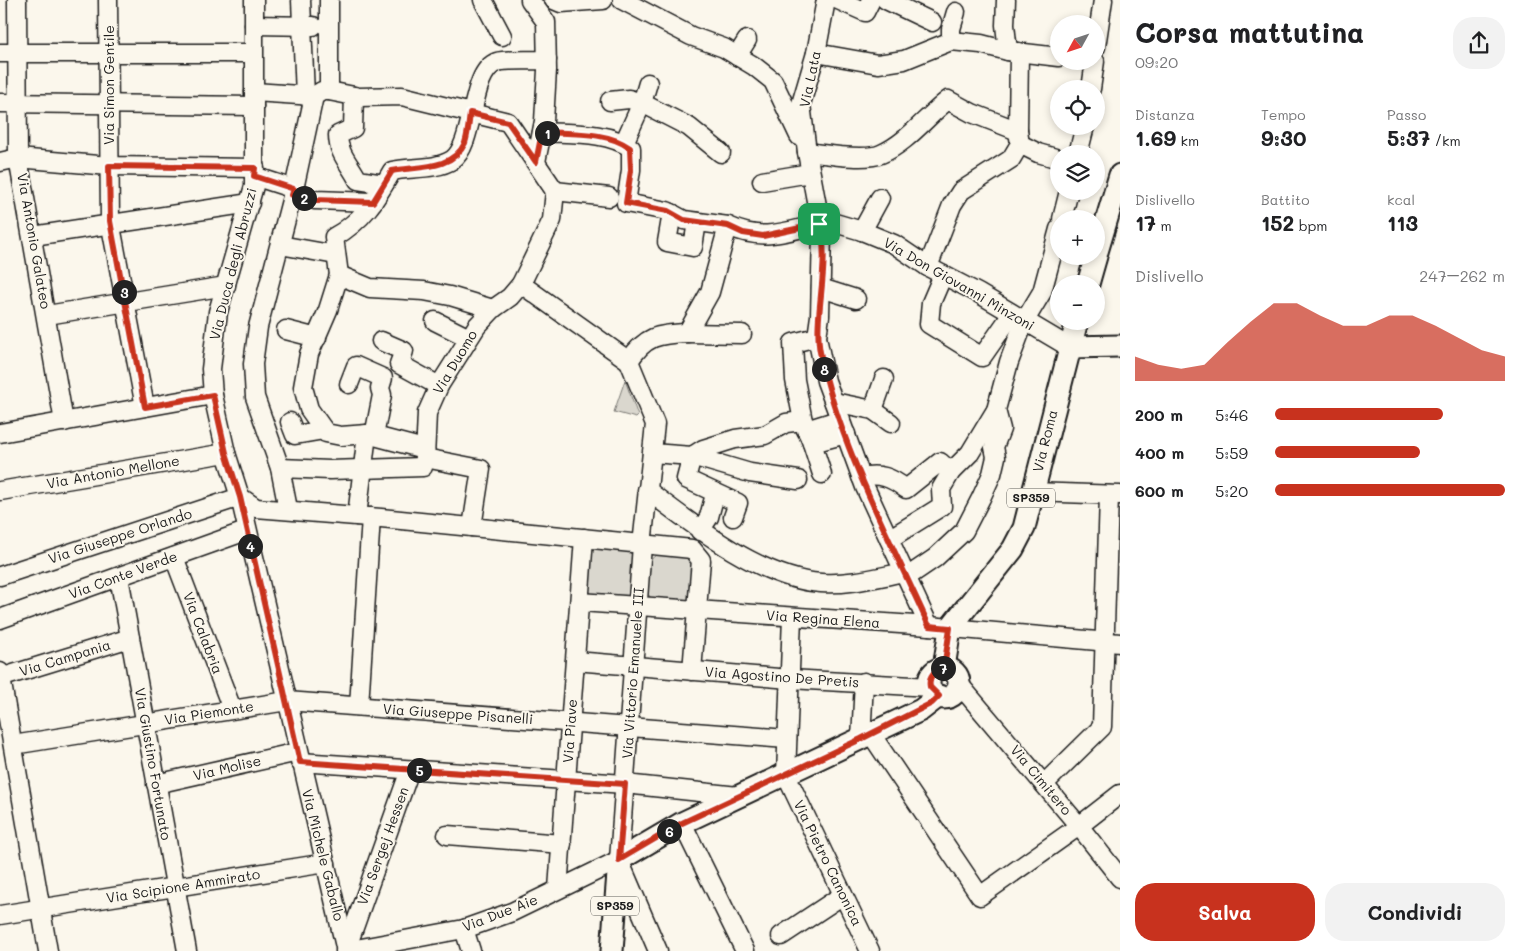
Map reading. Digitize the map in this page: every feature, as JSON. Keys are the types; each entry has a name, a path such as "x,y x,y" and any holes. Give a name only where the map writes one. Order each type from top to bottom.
{"main road":[{"path":"1105,228 1118,188"},
{"name":"Via Roma","path":"940,627 1013,549 1024,528 1074,330"},
{"path":"1069,347 1120,346"},
{"path":"940,627 944,668"},
{"path":"619,860 682,823 921,710 935,692 932,674 944,668 953,671 959,684 952,695 935,692"},
{"name":"SP359","path":"612,951 619,860"}],"street":[{"name":"Via Antonio Galateo","path":"17,0 18,52 8,103 47,315 64,422"},
{"name":"Via Simon Gentile","path":"108,0 111,224 145,407"},
{"name":"Via Duca degli Abruzzi","path":"240,497 226,453 213,395 211,369 213,342 226,286 250,203 255,172 254,0"},
{"path":"301,0 302,26 316,94"},
{"path":"288,510 280,468 255,397 253,364 258,327 280,245 316,94 331,42 328,26 329,0"},
{"path":"483,0 502,36"},
{"path":"530,0 546,22 546,79 542,132 536,162"},
{"path":"554,0 561,3 593,1"},
{"path":"622,0 646,8 737,56 773,81 806,152 880,155 911,133 948,100 1016,144 1050,156"},
{"name":"Via Lata","path":"826,0 816,53 802,104 806,152 818,221 822,233 821,288 817,337 826,381 861,477 906,574 940,627"},
{"path":"838,0 865,12 871,0"},
{"path":"886,0 932,22"},
{"path":"1101,15 1103,0"},
{"path":"1008,1 1005,25 1014,52 1016,144"},
{"path":"951,41 951,29 956,12"},
{"path":"254,25 328,26"},
{"path":"737,56 747,40"},
{"path":"816,53 878,64 904,60 951,41 1014,52 1050,55"},
{"path":"0,52 253,53"},
{"path":"472,527 481,469 424,454 371,435 341,436 326,433 309,409 303,387 309,354 317,338 339,276 334,237 351,228 373,202 392,171 434,165 451,160 465,143 470,113 489,67 498,62 545,60"},
{"path":"624,143 642,103 648,83"},
{"path":"8,103 109,104 254,99 316,94 402,96 508,122 555,190 609,197"},
{"path":"354,96 353,128 338,135 338,144 346,165 358,180 384,184"},
{"path":"610,101 629,100 642,103 689,127 721,153"},
{"path":"542,132 596,136 624,143 630,148 631,170 626,203 670,212 684,220 728,226 743,233 763,236 818,221"},
{"path":"1016,144 961,191 952,205 936,271 929,324 982,357 1042,292 1050,262"},
{"path":"0,162 18,158 109,166 255,172 293,192 315,200 373,202"},
{"path":"762,181 810,173"},
{"name":"Via Duomo","path":"424,454 427,413 439,386 466,337 493,309 510,297 520,284 552,220 555,190"},
{"path":"862,231 880,198"},
{"path":"33,236 250,203"},
{"path":"670,212 667,242 693,246 697,222"},
{"name":"Via Don Giovanni Minzoni","path":"818,221 862,231 894,244 936,271 1069,347"},
{"path":"687,333 710,292 728,226"},
{"path":"280,245 336,255"},
{"path":"339,276 370,288 424,291 450,296 493,309"},
{"path":"520,284 628,361 639,345 660,334 742,334"},
{"path":"47,315 226,286"},
{"path":"821,288 856,299"},
{"path":"889,539 942,506 941,489 951,472 970,452 996,410 1018,318"},
{"path":"435,321 466,337"},
{"path":"286,330 317,338"},
{"path":"817,337 793,343 794,380 807,432 822,474"},
{"path":"381,341 404,351 399,364 439,386"},
{"name":"Via Vittorio Emanuele III","path":"619,860 642,545 655,424 628,361"},
{"path":"349,384 356,366 383,378 380,388 382,395 363,467 364,516 358,706"},
{"path":"873,410 884,379"},
{"path":"0,433 213,395"},
{"path":"834,402 873,410 890,423"},
{"path":"647,490 700,532 756,562 796,580 823,583 854,582 906,574 935,558 964,531 992,474 996,457 994,447 1002,429 996,410"},
{"path":"290,422 295,435 324,430"},
{"path":"733,517 738,503 686,479 692,456 703,449 742,437 765,435 786,423 807,432 843,427"},
{"name":"Via Antonio Mellone","path":"0,491 226,453"},
{"path":"652,453 692,456 750,474 798,480"},
{"path":"280,468 330,470 363,467 423,466 424,454"},
{"path":"861,477 884,475 896,480 906,489 940,462 951,472"},
{"path":"1032,492 1114,495 1112,642 1102,727 1044,784"},
{"path":"700,532 709,517 715,494"},
{"path":"240,497 256,508 364,516 692,549 701,560 692,671"},
{"name":"Via Michele Gaballo","path":"240,497 246,531 326,863 345,951"},
{"name":"Via Giuseppe Orlando","path":"0,576 240,497"},
{"name":"Via Conte Verde","path":"0,619 246,531"},
{"name":"Via Piave","path":"558,889 584,538"},
{"name":"Via Calabria","path":"174,557 232,709"},
{"name":"Via Giustino Fortunato","path":"119,577 187,951"},
{"name":"Via Regina Elena","path":"580,602 940,627 1112,642"},
{"path":"786,775 792,617"},
{"name":"Via Campania","path":"0,676 130,638"},
{"name":"Via Agostino De Pretis","path":"576,661 790,679 864,682 935,692"},
{"path":"0,676 48,951"},
{"path":"864,682 866,737 980,896 1079,826 1120,794"},
{"name":"Via Cimitero","path":"959,684 1079,826 1120,878"},
{"name":"Via Giuseppe Pisanelli","path":"287,700 787,739"},
{"name":"Via Piemonte","path":"13,745 287,700"},
{"name":"Via Molise","path":"156,784 299,757 410,770 625,784 738,796"},
{"name":"Via Sergej Hessen","path":"345,951 410,770"},
{"name":"Via Pietro Canonica","path":"786,775 870,951"},
{"path":"682,823 745,951"},
{"path":"447,835 562,844"},
{"path":"619,860 658,951"},
{"name":"Via Due Aie","path":"345,951 464,929 512,912 619,860"},
{"name":"Via Scipione Ammirato","path":"0,915 41,910 326,863"},
{"path":"781,936 843,894"},
{"path":"464,929 471,951"}],"shaded area":[{"path":"625,380 638,416 636,418 614,412"},
{"path":"591,547 629,551 635,559 634,590 626,599 587,595"},
{"path":"657,554 686,555 695,566 692,599 682,605 654,602 645,590 647,563"}],"route":[{"path":"470,113 508,122 536,162 542,132 596,136 624,143 630,148 631,170 626,203 668,211 684,220 728,226 743,233 763,236 819,224 822,233 822,280 817,337 826,381 865,487 929,626 950,628 944,668 936,671 930,678 932,691 939,696 921,710 682,823 619,860 625,784 300,762 244,523 240,497 226,453 213,395 145,407 110,221 109,166 255,168 254,176 294,189 292,195 315,200 373,202 392,171 434,165 451,160 465,143 470,113"}]}
